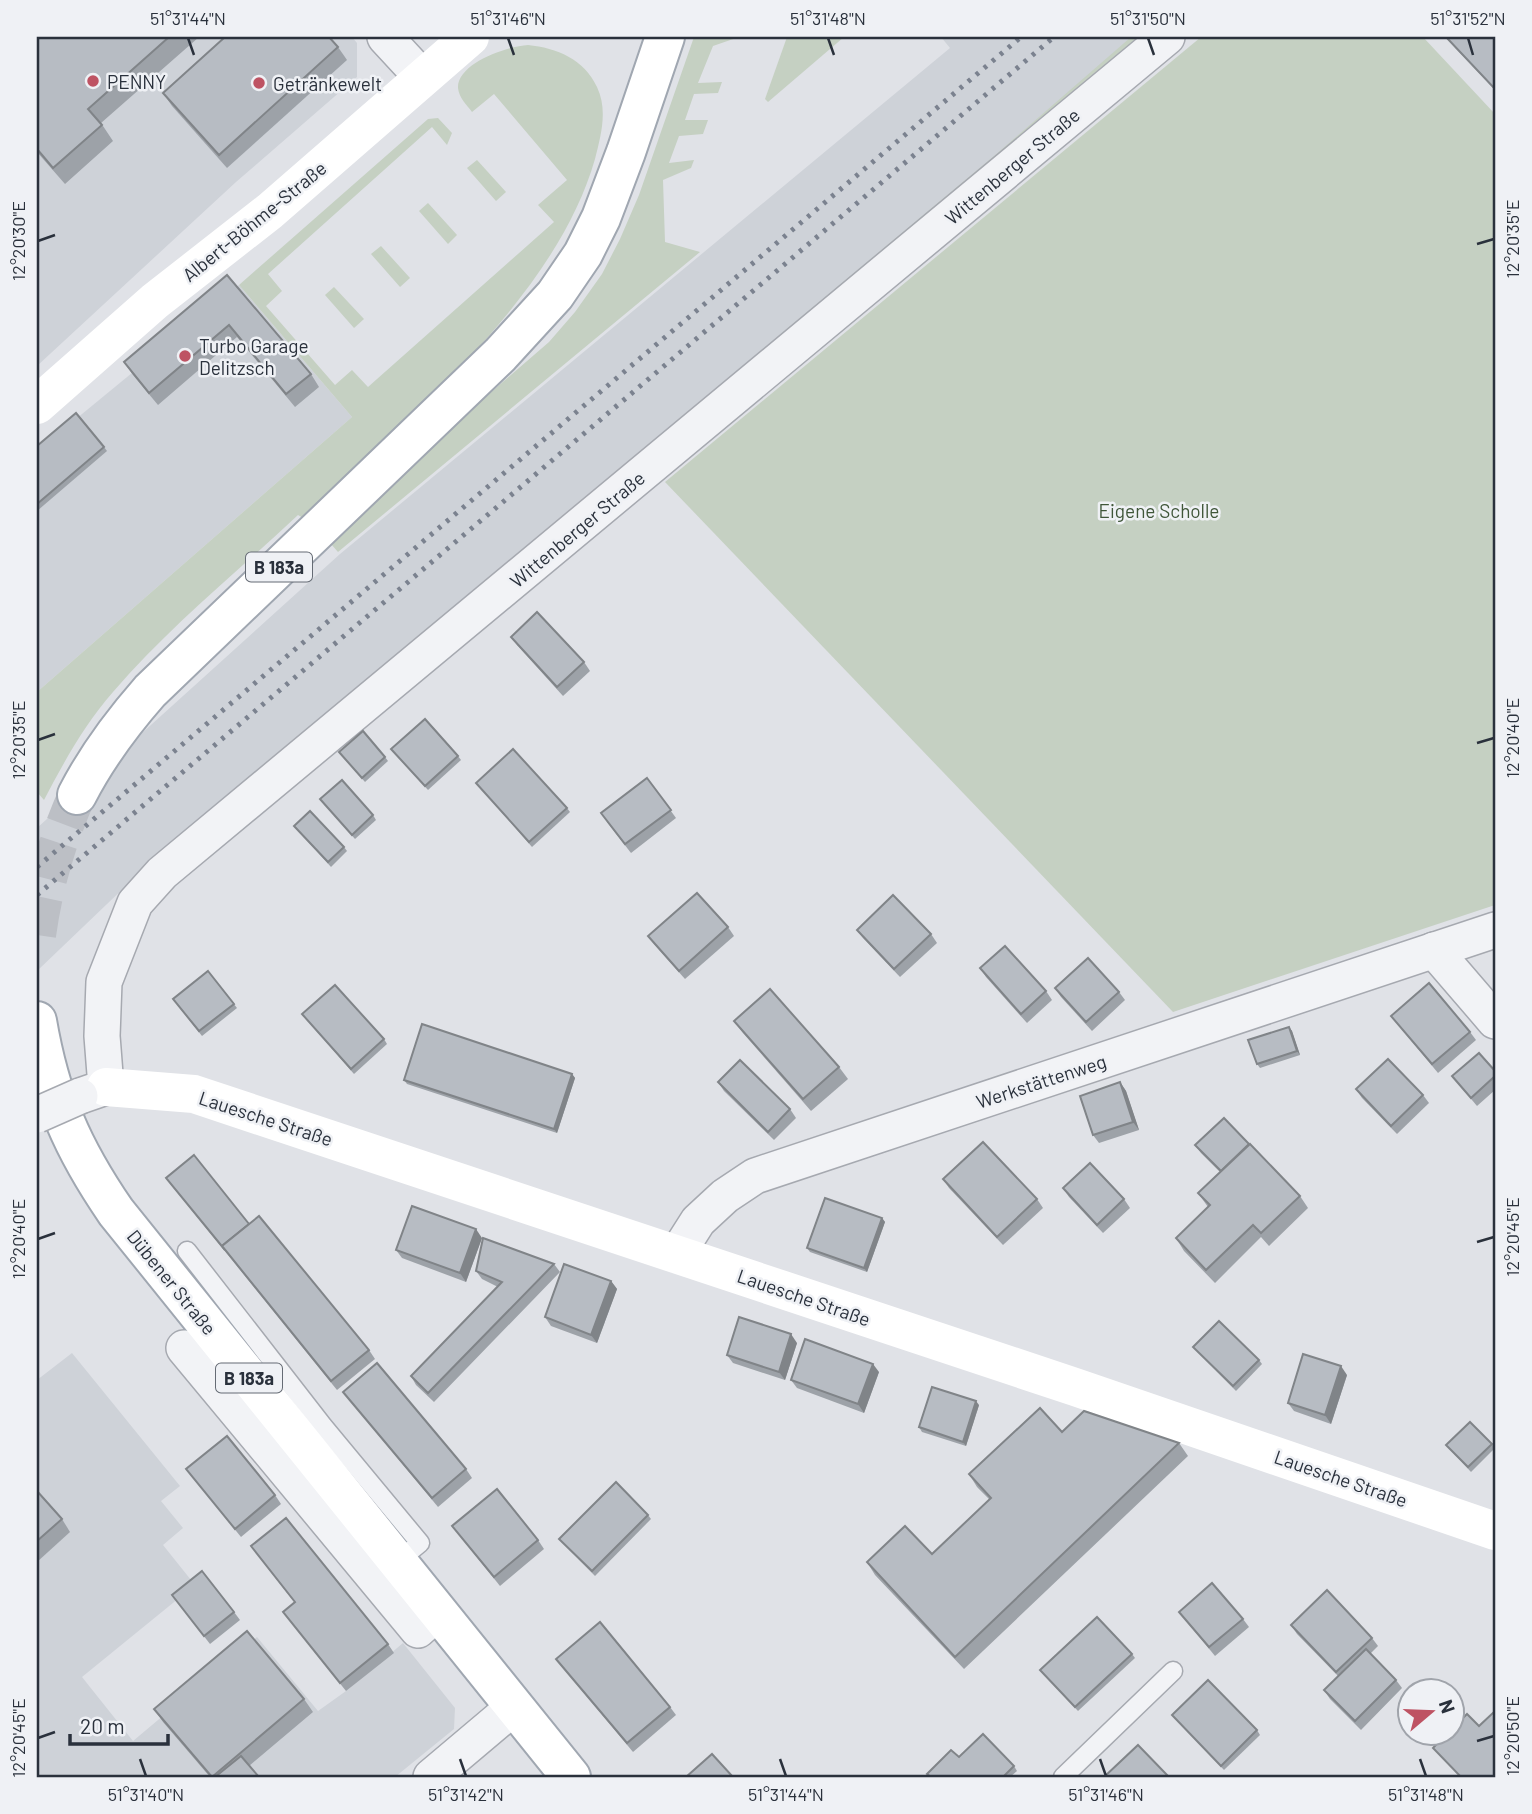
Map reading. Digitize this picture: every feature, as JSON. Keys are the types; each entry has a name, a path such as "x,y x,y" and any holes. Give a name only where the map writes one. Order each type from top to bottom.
{"street":[{"path":"385,37 422,77"},
{"name":"Albert-Böhme-Straße","path":"37,405 155,301 271,211 470,37"},
{"name":"Wittenberger Straße","path":"93,1091 102,1036 104,982 135,903 162,873 1167,37"},
{"name":"B 183a","path":"77,795 102,750 122,722 150,691 500,355 555,295 583,254 601,218 626,152 658,39"},
{"name":"Werkstättenweg","path":"677,1254 698,1222 725,1196 755,1176 1495,930"},
{"path":"1434,950 1495,1021"},
{"name":"Dübener Straße","path":"37,1021 49,1079 60,1113 93,1178 116,1212 571,1777"},
{"path":"37,1115 93,1091"},
{"name":"Lauesche Straße","path":"93,1091 194,1094 677,1254 1495,1531"},
{"name":"Dübener Straße","path":"184,1348 418,1630 438,1612"},
{"path":"431,1777 514,1707"}],"lane":[{"path":"187,1251 323,1426 421,1544 397,1562"},
{"path":"1063,1777 1173,1671"}],"shaded area":[{"path":"37,37 352,37 357,43 357,77 236,182 37,366"},
{"path":"941,37 1142,37 130,882 37,971 37,828 340,554 950,48"},
{"path":"239,285 352,417 37,692 37,451"},
{"path":"72,1353 180,1486 161,1501 183,1528 163,1545 195,1585 82,1677 133,1741 257,1637 318,1711 403,1643 455,1708 454,1729 395,1777 37,1777 37,1380"}],"green space":[{"path":"694,37 739,37 713,46 698,83 722,82 718,93 694,94 685,120 708,120 703,134 679,136 669,163 694,160 691,168 663,180 665,242 700,252 338,552 331,544 475,406 549,342 602,274 639,195"},
{"path":"787,37 844,37 768,102 765,99"},
{"path":"1131,37 1150,37 755,364 751,359 994,156"},
{"name":"Eigene Scholle","path":"1201,37 1423,37 1495,114 1495,905 1173,1012 665,482"},
{"path":"528,45 559,52 577,62 597,87 602,105 602,123 595,159 575,211 547,260 512,308 430,398 303,518 298,515 134,668 84,731 44,800 37,792 37,692 352,417 239,285 428,119 438,118 452,133 447,145 432,127 268,274 282,291 266,306 335,385 352,370 368,387 554,222 538,205 567,180 494,94 472,112 458,88 466,71 485,57"},
{"path":"477,160 506,192 496,201 467,168"},
{"path":"428,203 457,235 448,244 419,211"},
{"path":"381,246 410,278 400,287 371,254"},
{"path":"334,287 364,319 354,328 325,295"}],"building":[{"name":"PENNY","path":"37,37 169,37 88,109 102,125 53,168 37,149"},
{"name":"Getränkewelt","path":"225,37 329,37 338,47 219,155 163,93"},
{"path":"1446,37 1495,37 1495,89"},
{"path":"227,275 311,374 286,394 229,325 149,393 124,362"},
{"path":"76,413 104,447 37,504 37,446"},
{"path":"537,612 584,662 557,687 511,637"},
{"path":"425,719 458,756 425,786 391,749"},
{"path":"363,731 385,757 362,778 339,752"},
{"path":"513,749 567,808 529,842 476,783"},
{"path":"647,778 671,810 625,844 601,813"},
{"path":"342,780 373,815 352,835 320,799"},
{"path":"310,811 344,847 328,862 294,826"},
{"path":"697,893 728,927 679,971 648,936"},
{"path":"893,895 931,934 894,969 857,930"},
{"path":"1005,946 1046,991 1021,1014 980,968"},
{"path":"1088,958 1119,992 1086,1022 1055,988"},
{"path":"208,971 234,1004 199,1031 173,999"},
{"path":"1429,983 1470,1032 1432,1064 1391,1016"},
{"path":"335,985 384,1039 351,1069 302,1014"},
{"path":"770,989 839,1067 803,1099 734,1021"},
{"path":"422,1024 572,1074 554,1129 404,1080"},
{"path":"1289,1027 1297,1051 1257,1064 1248,1040"},
{"path":"1479,1053 1495,1071 1495,1076 1471,1098 1452,1076"},
{"path":"1388,1059 1423,1095 1391,1126 1356,1089"},
{"path":"740,1060 790,1109 768,1132 718,1082"},
{"path":"1120,1082 1133,1122 1093,1135 1080,1096"},
{"path":"1224,1118 1249,1144 1221,1171 1195,1145"},
{"path":"983,1142 1037,1199 997,1237 943,1179"},
{"path":"1250,1144 1300,1196 1261,1233 1253,1225 1206,1270 1176,1238 1210,1205 1198,1193"},
{"path":"194,1155 249,1224 222,1246 225,1250 166,1178"},
{"path":"1090,1163 1124,1199 1097,1225 1063,1188"},
{"path":"825,1198 882,1218 864,1268 807,1248"},
{"path":"412,1206 476,1229 460,1273 396,1250"},
{"path":"259,1216 369,1350 331,1381 222,1246"},
{"path":"483,1238 554,1264 428,1393 411,1376 502,1282 476,1271"},
{"path":"564,1264 611,1281 591,1335 545,1317"},
{"path":"739,1317 791,1334 779,1372 727,1355"},
{"path":"1219,1321 1259,1360 1233,1386 1193,1347"},
{"path":"805,1339 873,1364 858,1404 791,1380"},
{"path":"1303,1354 1341,1366 1325,1415 1288,1403"},
{"path":"377,1363 466,1469 432,1498 343,1392"},
{"path":"932,1387 976,1401 963,1442 919,1427"},
{"path":"1040,1408 1062,1432 1084,1411 1179,1443 955,1657 867,1562 905,1526 932,1554 991,1498 969,1474"},
{"path":"1470,1422 1492,1444 1468,1467 1446,1445"},
{"path":"227,1436 275,1495 235,1529 186,1469"},
{"path":"616,1482 648,1515 592,1571 559,1539"},
{"path":"497,1489 538,1540 494,1577 452,1526"},
{"path":"37,1491 62,1519 37,1541"},
{"path":"286,1518 388,1644 340,1683 283,1612 295,1602 251,1546"},
{"path":"202,1571 234,1612 204,1636 172,1595"},
{"path":"1212,1583 1243,1619 1209,1647 1179,1612"},
{"path":"1327,1590 1372,1638 1336,1672 1291,1625"},
{"path":"1097,1617 1132,1654 1075,1707 1040,1670"},
{"path":"600,1622 670,1707 627,1743 556,1659"},
{"path":"247,1631 304,1699 212,1777 154,1709"},
{"path":"1366,1649 1396,1680 1355,1721 1324,1690"},
{"path":"1208,1680 1257,1730 1221,1766 1172,1715"},
{"path":"1495,1711 1495,1777 1461,1777 1433,1748 1466,1748 1467,1714 1479,1726"},
{"path":"983,1734 1014,1766 1003,1777 931,1777 927,1774 951,1750 959,1757"},
{"path":"1138,1745 1169,1777 1104,1777"},
{"path":"712,1754 733,1777 686,1777"},
{"path":"241,1756 259,1777 215,1777"}],"tunnel":[{"path":"37,935 52,864 77,795"}],"railway":[{"path":"37,867 1021,37"},
{"path":"37,895 1054,37"}],"place":[{"name":"PENNY","path":"93,81"},
{"name":"Getränkewelt","path":"259,83"},
{"name":"Turbo Garage Delitzsch","path":"185,356"}]}
